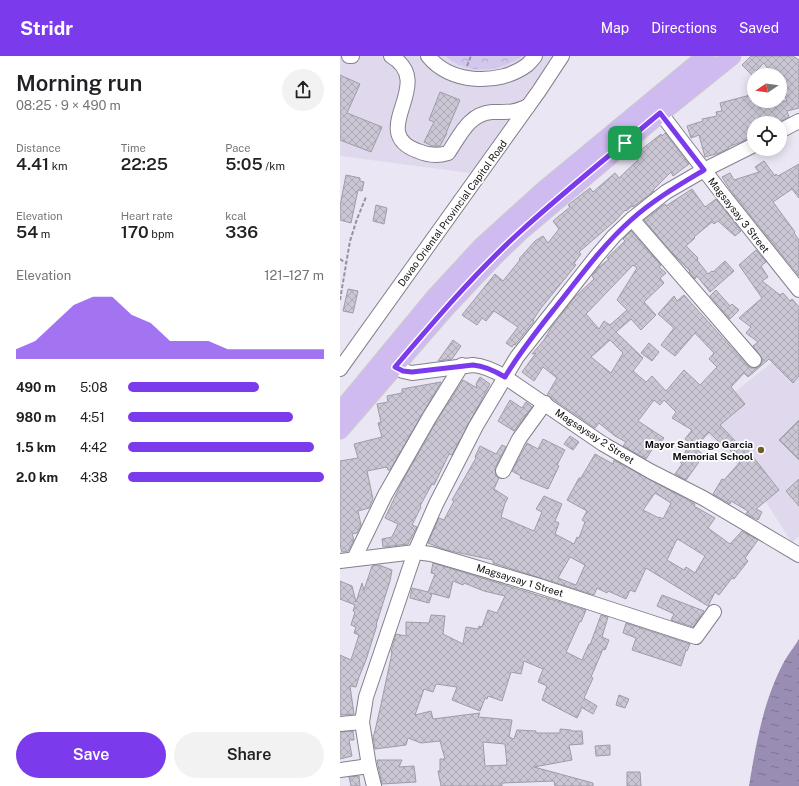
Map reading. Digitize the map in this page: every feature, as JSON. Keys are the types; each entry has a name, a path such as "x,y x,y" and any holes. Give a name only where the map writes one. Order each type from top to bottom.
{"main road":[{"path":"656,106 706,56"},
{"path":"340,430 434,298 482,246 545,189 656,106 732,56"},
{"path":"340,412 389,363"}],"street":[{"path":"391,56 399,61 404,68 408,82 406,95 397,124 396,130 398,137 405,146 419,152 444,154 448,152 464,128 476,118 490,112 516,112 528,106"},
{"path":"428,56 433,63 455,75 474,79 492,78 512,73 527,65 535,56"},
{"name":"Davao Oriental Provincial Capitol Road","path":"340,369 562,56"},
{"name":"Magsaysay 3 Street","path":"656,106 704,170 799,290"},
{"path":"787,127 799,121"},
{"path":"374,786 369,766 362,722 366,697 416,552 439,497 476,426 517,357 614,236 632,219 666,192 747,148"},
{"path":"632,219 754,360"},
{"name":"Magsaysay 2 Street","path":"389,363 403,371 412,372 462,365 481,366 505,377 628,460 703,498 799,555"},
{"path":"354,559 385,495 429,418 462,365"},
{"path":"503,471 519,439 544,403"},
{"name":"Magsaysay 1 Street","path":"340,561 416,552 445,557 696,637 714,612"},
{"path":"340,724 362,722"},
{"path":"340,770 369,766"}],"path":[{"path":"340,300 346,263 356,219 366,197"},
{"path":"340,259 346,263"}],"shaded area":[{"path":"340,56 554,56 470,173 340,156"},
{"name":"Mayor Santiago Garcia Memorial School","path":"799,341 799,536 792,543 750,477 696,423"}],"green space":[{"path":"445,56 523,56 504,66 484,70 464,67"}],"water":[{"path":"799,639 799,786 749,786 758,737 766,705 785,660"}],"building":[{"path":"751,56 793,56 799,60 799,108 787,111 789,117 787,118 787,116 747,116 747,140 728,147 729,148 719,153 705,157 699,135 691,138 687,126 703,121 702,119 717,116 716,112 722,111 720,103 747,96 747,108 787,108 787,68 767,68 764,63 759,68 747,68 747,70 742,65"},
{"path":"340,75 360,84 347,113 382,127 371,152 340,140"},
{"path":"440,92 460,100 447,133 440,146 432,146 424,142 434,122 429,120"},
{"path":"665,133 689,164 673,176 671,172 653,190 654,191 633,207 632,206 626,211 625,210 616,220 579,252 581,254 574,264 576,265 541,308 533,320 534,321 515,345 514,344 512,347 506,343 518,327 494,311 486,321 482,318 477,325 462,315 495,274 503,281 520,260 519,259 535,241 543,236 548,243 559,229 553,221 570,207 568,205 590,188 593,192 615,173 619,178 638,160 634,157 637,153 661,134 662,136"},
{"path":"764,161 775,176 776,174 778,176 799,164 799,198 792,189 773,202 795,232 794,233 799,240 799,276 731,191 722,177 730,173 734,180 759,172 755,167"},
{"path":"346,175 360,178 360,181 364,182 362,191 358,190 351,223 340,220 340,206"},
{"path":"692,189 705,207 716,199 741,231 735,236 718,221 714,224 712,222 686,246 698,258 697,260 708,274 712,271 713,272 725,261 734,271 710,292 697,276 695,279 689,272 690,271 673,254 644,220 665,204 666,206"},
{"path":"376,205 387,208 384,224 373,221"},
{"path":"631,231 661,265 659,267 666,273 660,278 664,283 644,302 656,315 641,330 631,319 616,332 643,358 633,371 646,382 652,376 666,391 684,370 700,385 717,367 709,359 714,353 695,333 675,356 661,345 674,328 658,314 674,296 677,301 684,295 751,368 760,366 762,358 753,346 758,342 746,333 751,327 739,318 762,298 739,265 756,250 766,262 761,266 768,277 762,281 780,295 783,293 790,301 792,299 799,307 799,376 793,383 769,359 748,377 744,373 731,387 745,404 720,425 740,446 743,444 779,490 756,509 762,512 758,520 746,514 748,511 731,501 730,504 713,494 722,479 724,480 740,462 726,445 724,447 709,432 695,448 704,455 686,480 675,474 682,464 680,462 690,443 685,439 692,430 672,418 676,412 664,400 660,405 654,400 638,421 664,438 657,447 655,445 646,459 623,446 626,442 615,436 599,423 595,428 547,395 557,378 543,367 534,381 522,372 536,353 532,354 544,340 551,328 574,298 594,279 592,276 599,267 609,259 607,258 625,241 623,239","holes":["633,265 637,268 617,300 627,310 610,325 604,321 599,329 586,314","610,340 623,353 611,373 591,357"]},
{"path":"348,289 358,291 353,313 343,311"},
{"path":"716,290 730,306 732,304 739,310 730,319 710,296"},
{"path":"453,340 461,346 452,359 438,361"},
{"path":"649,343 659,352 652,361 641,353"},
{"path":"480,377 490,384 452,455 449,454 434,485 432,484 420,506 421,507 412,525 417,527 408,544 383,547 382,539 392,537 398,524 385,518 401,484 436,422 463,380 477,388 476,384"},
{"path":"441,382 390,470 388,470 387,467 367,471 373,499 369,508 358,511 361,525 357,533 352,534 354,540 348,551 342,552 340,545 340,461 358,458 354,444 382,437 378,423 381,422 377,404 388,402 387,396 402,393 402,389"},
{"path":"510,400 522,408 526,402 532,407 514,431 498,421"},
{"path":"799,420 799,460 779,440"},
{"path":"570,436 579,442 573,450 564,444"},
{"path":"543,439 565,450 557,465 559,466 548,489 520,478 521,476 512,471 527,443 538,449"},
{"path":"502,445 506,447 495,468 496,475 499,478 494,489 508,498 501,517 534,531 542,512 536,509 544,496 562,504 555,521 559,523 555,534 574,544 577,537 579,538 585,522 582,520 587,511 567,500 595,454 613,464 614,460 695,504 694,506 715,518 708,528 730,544 742,531 758,540 745,558 748,561 719,595 715,592 708,606 646,568 635,592 630,590 626,599 597,588 594,595 493,563 493,560 446,550 428,543 439,518 444,520 454,501 452,500 476,458 475,457 480,446 496,454","holes":["655,493 671,503 663,519 643,510","677,539 705,556 695,573 686,567 684,570 667,560","570,557 585,565 576,585 558,578"]},
{"path":"799,479 799,506 786,491"},
{"path":"433,563 586,610 566,652 582,660 589,644 590,645 601,615 608,617 602,637 609,640 605,650 603,649 584,698 597,706 593,714 581,707 577,718 542,700 547,686 538,682 543,669 524,661 521,674 511,672 502,701 488,696 487,699 485,698 480,711 452,700 457,687 436,684 433,692 424,689 415,715 431,711 433,719 480,713 478,717 512,720 509,737 514,739 517,730 536,731 536,733 560,733 560,729 582,731 583,744 569,745 572,760 534,767 593,783 593,786 555,786 554,781 502,783 502,786 441,786 438,771 440,771 440,759 445,759 440,741 421,743 408,738 406,745 375,749 373,735 380,709 391,652 396,634 406,636 406,622 429,623 431,615 445,616 443,634 463,644 466,627 478,629 479,626 482,627 488,610 497,613 505,596 453,581 449,598 430,593 432,594 429,603 410,598 412,588 428,592 435,574 431,573","holes":["483,742 505,744 507,765 485,766"]},
{"path":"379,565 392,570 390,581 366,660 356,687 350,686 354,714 340,715 340,655 351,660 359,635 354,633 356,627 351,625 355,612 353,611 355,605 340,599 340,581 352,586 356,602 362,583 364,590 372,566"},
{"path":"662,595 704,611 693,627 671,620 674,614 657,606"},
{"path":"626,623 690,644 687,651 686,650 681,666 632,650 636,638 623,633"},
{"path":"619,695 629,699 625,708 616,705"},
{"path":"353,731 354,740 349,740 352,756 340,759 340,732"},
{"path":"610,745 610,755 596,756 595,746"},
{"path":"377,760 402,760 399,767 414,766 416,782 382,784"},
{"path":"627,772 640,772 641,786 627,786"},
{"path":"359,776 360,786 351,786 349,777"}],"place":[{"name":"Mayor Santiago Garcia Memorial School","path":"761,450"}],"route":[{"path":"660,113 704,170 666,192 632,219 614,236 517,357 505,377 492,370 473,365 462,365 423,372 403,371 395,367 445,309 495,256 521,231 625,143 660,113"}]}
